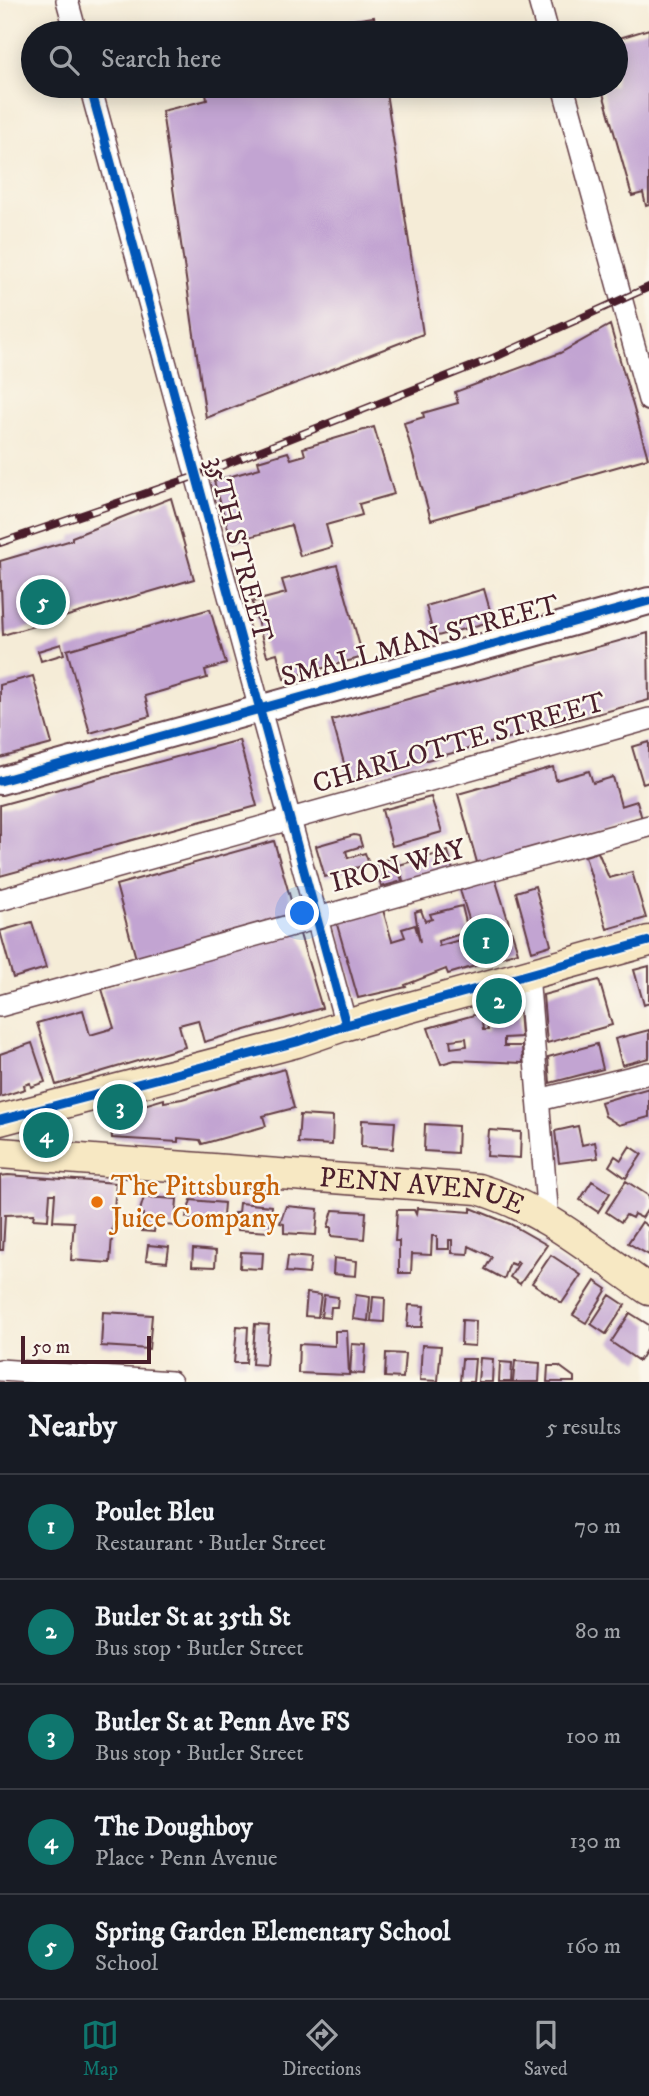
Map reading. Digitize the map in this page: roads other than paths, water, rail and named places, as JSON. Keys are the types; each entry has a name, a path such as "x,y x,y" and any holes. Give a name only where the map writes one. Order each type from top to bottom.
{"main road":[{"path":"0,1120 297,1042 346,1024 649,941"},
{"name":"PENN AVENUE","path":"0,1153 478,1189 514,1200 548,1219 649,1290"}],"street":[{"path":"67,0 73,21"},
{"path":"539,0 545,21"},
{"name":"35TH STREET","path":"93,98 346,1024"},
{"path":"566,98 649,400"},
{"name":"SMALLMAN STREET","path":"0,781 649,601"},
{"name":"CHARLOTTE STREET","path":"0,900 649,719"},
{"name":"IRON WAY","path":"0,1006 649,826"},
{"path":"528,974 548,1219"},
{"path":"539,1100 649,1073"},
{"path":"0,1370 171,1382"}],"railway":[{"path":"0,543 196,476 493,358 649,287"}],"place":[{"name":"Spring Garden Elementary School","path":"43,602"},
{"name":"Poulet Bleu","path":"486,941"},
{"name":"Butler St at 35th St","path":"499,1001"},
{"name":"Butler St at Penn Ave FS","path":"120,1107"},
{"name":"The Doughboy","path":"46,1135"},
{"name":"The Pittsburgh Juice Company","path":"97,1202"}]}
